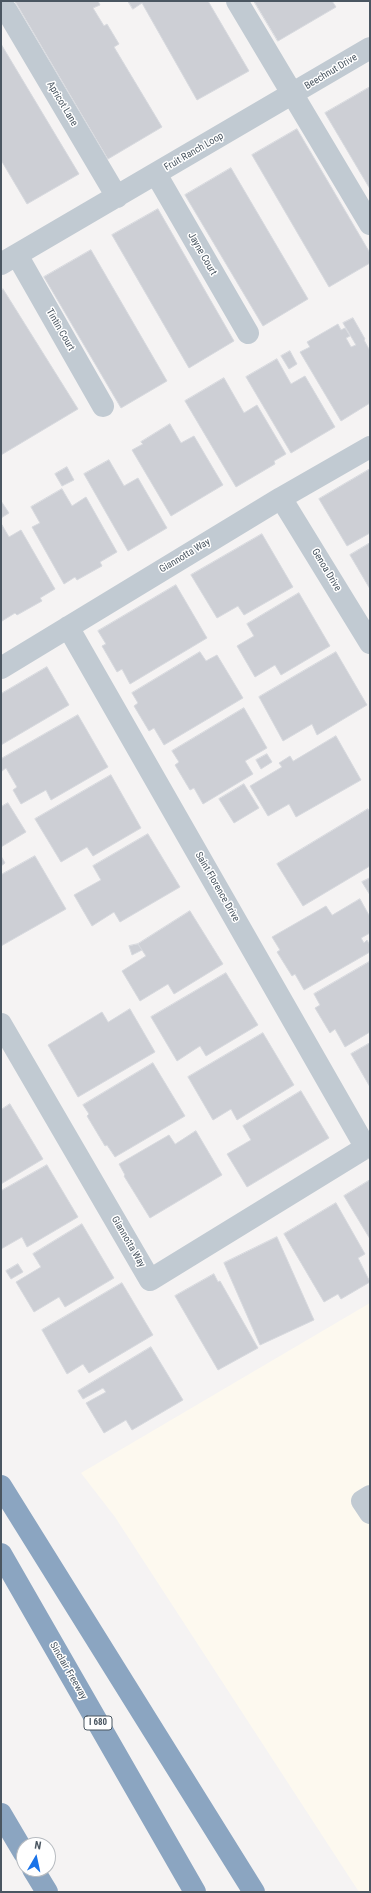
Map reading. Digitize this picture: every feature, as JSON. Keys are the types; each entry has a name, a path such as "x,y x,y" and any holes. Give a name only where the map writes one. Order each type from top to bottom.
{"highway":[{"path":"1,1486 254,1892"},
{"name":"Sinclair Freeway","path":"1,1554 195,1892"},
{"path":"1,1814 16,1839"},
{"path":"38,1877 47,1892"}],"street":[{"path":"237,1 370,224"},
{"name":"Apricot Lane","path":"7,12 117,197"},
{"name":"Beechnut Drive","path":"292,95 370,48"},
{"name":"Fruit Ranch Loop","path":"9,260 292,95"},
{"name":"Jayne Court","path":"156,174 248,333"},
{"name":"Tintin Court","path":"9,260 103,406"},
{"name":"Giannotta Way","path":"1,668 281,498 370,447"},
{"name":"Genoa Drive","path":"281,498 370,643"},
{"name":"Saint Florence Drive","path":"68,627 368,1146"},
{"name":"Giannotta Way","path":"1,1024 150,1280 368,1146"},
{"path":"370,1496 362,1501 370,1513"}],"shaded area":[{"path":"370,1303 370,1892 359,1892 115,1517 81,1473"}],"building":[{"path":"15,1 98,1 100,5 93,8 104,26 107,24 119,44 114,47 162,127 108,159"},
{"path":"128,1 208,1 249,71 197,100 142,3 133,9"},
{"path":"254,1 332,1 336,7 278,41"},
{"path":"1,44 79,174 27,204 1,160"},
{"path":"370,87 370,189 325,113"},
{"path":"297,129 370,253 370,263 329,287 252,155"},
{"path":"231,168 308,299 263,326 185,195"},
{"path":"158,209 234,341 189,368 112,235"},
{"path":"91,250 167,381 121,408 44,277"},
{"path":"3,289 78,409 1,455 1,291"},
{"path":"353,318 370,351 370,403 341,421 300,352 310,347 307,342 338,324 341,330 345,328 350,336 346,338 351,347 356,345 343,323"},
{"path":"290,351 297,364 289,369 281,356"},
{"path":"277,359 291,384 305,376 335,427 291,453 246,377"},
{"path":"224,378 244,413 257,405 286,454 274,461 275,464 236,487 185,401"},
{"path":"170,424 181,443 194,436 223,485 171,516 132,450 143,444 141,442"},
{"path":"109,460 124,486 138,478 167,528 128,551 84,474"},
{"path":"67,467 74,480 62,486 55,474"},
{"path":"370,469 370,533 347,546 319,499"},
{"path":"62,489 72,506 86,497 117,552 100,562 102,566 77,580 75,577 64,584 32,527 40,523 31,507"},
{"path":"1,501 9,513 1,518"},
{"path":"2,525 9,537 21,530 55,589 40,598 42,601 17,615 15,613 2,621"},
{"path":"262,534 293,587 244,615 238,606 217,618 191,575"},
{"path":"370,543 370,589 350,555"},
{"path":"176,585 207,638 130,684 122,669 117,672 102,646 106,644 98,631"},
{"path":"299,593 330,646 281,675 275,665 255,677 237,646 254,636 247,624"},
{"path":"200,652 206,661 217,655 243,698 164,745 154,728 149,731 134,706 138,703 132,693"},
{"path":"336,652 367,705 317,735 312,724 283,741 259,697"},
{"path":"47,667 69,705 1,745 1,694"},
{"path":"244,708 267,748 245,761 253,774 203,804 194,788 190,790 175,765 179,762 172,751"},
{"path":"78,715 108,767 51,800 46,790 21,804 13,790 17,787 6,768 2,771 1,769 1,759"},
{"path":"336,736 361,780 296,817 289,804 268,816 250,786 282,767 279,763 290,756 293,761"},
{"path":"267,754 272,762 261,769 256,760"},
{"path":"111,775 141,828 93,856 87,847 61,862 35,819"},
{"path":"244,784 259,808 234,823 219,799"},
{"path":"8,803 26,832 1,847 1,807"},
{"path":"368,809 370,812 370,866 303,906 277,864"},
{"path":"148,834 180,887 120,922 114,912 92,926 74,895 101,880 93,866"},
{"path":"1,856 5,863 1,866"},
{"path":"35,856 66,909 1,946 1,875"},
{"path":"370,878 370,895 362,882"},
{"path":"360,899 370,917 370,933 361,938 364,943 367,940 370,945 370,952 304,990 295,974 292,976 277,952 280,950 272,937 326,906 332,915"},
{"path":"190,911 223,964 174,994 168,984 140,1001 122,971 146,956 138,944"},
{"path":"138,944 142,950 132,955 129,946"},
{"path":"369,962 370,1032 345,1047 335,1029 330,1033 315,1008 320,1005 314,994"},
{"path":"226,973 258,1025 206,1056 200,1046 177,1061 151,1017"},
{"path":"130,1009 155,1052 78,1097 48,1045 102,1012 108,1022"},
{"path":"263,1033 294,1085 237,1120 231,1109 213,1120 188,1077"},
{"path":"370,1043 370,1087 351,1054"},
{"path":"153,1063 185,1116 115,1157 107,1145 105,1146 87,1116 89,1114 83,1105"},
{"path":"301,1091 329,1138 247,1187 227,1154 251,1140 243,1126"},
{"path":"10,1104 43,1159 1,1184 1,1110"},
{"path":"196,1131 222,1175 150,1218 124,1176 125,1175 119,1164 169,1135 175,1144"},
{"path":"47,1165 78,1217 27,1247 22,1237 1,1249 1,1191"},
{"path":"370,1180 370,1239 344,1196"},
{"path":"336,1203 365,1254 358,1258 370,1282 341,1299 338,1294 324,1302 284,1234"},
{"path":"82,1224 114,1278 65,1307 59,1297 34,1312 16,1282 41,1267 33,1254"},
{"path":"277,1237 314,1320 260,1345 224,1263"},
{"path":"18,1264 23,1272 11,1279 6,1271"},
{"path":"214,1274 218,1282 220,1281 258,1348 218,1370 175,1296"},
{"path":"122,1283 153,1335 89,1373 83,1364 67,1374 42,1330"},
{"path":"151,1347 183,1400 132,1430 126,1420 104,1433 86,1403 106,1392 103,1388 83,1399 78,1391"}]}
